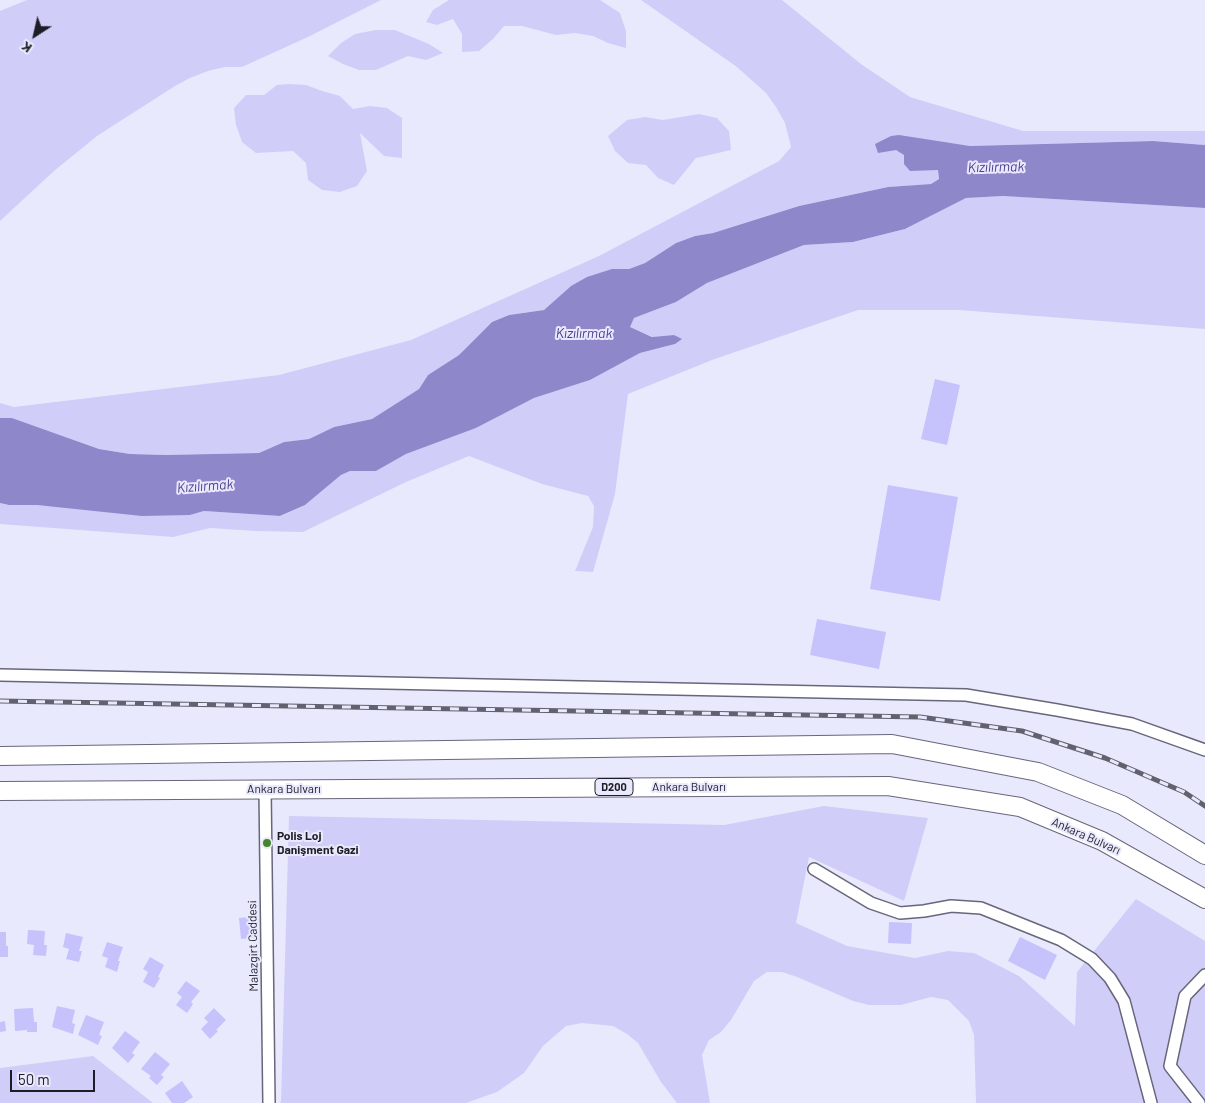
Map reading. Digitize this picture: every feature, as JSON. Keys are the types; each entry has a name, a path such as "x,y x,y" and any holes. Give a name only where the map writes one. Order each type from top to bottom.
{"highway":[{"path":"0,756 892,744 1038,772 1122,805 1205,855"},
{"name":"Ankara Bulvarı","path":"0,791 888,786 1020,807 1102,840 1205,899"}],"street":[{"path":"0,675 966,695 1132,724 1205,750"},
{"name":"Malazgirt Caddesi","path":"265,789 269,1103"},
{"path":"814,869 871,903 900,913 924,912 951,906 981,908 1061,940 1092,959 1110,978 1124,1001 1151,1103"},
{"path":"1199,1103 1170,1066 1185,996 1205,975"}],"shaded area":[{"path":"27,0 381,0 308,37 242,67 225,67 208,71 175,86 97,136 54,171 0,221 0,11"},
{"path":"449,0 600,0 620,13 626,31 626,48 593,36 575,33 556,35 522,26 504,26 479,51 462,52 462,34 453,19 437,25 426,22 433,10"},
{"path":"641,0 782,0 861,64 910,97 1023,131 1205,131 1205,145 1153,141 970,146 938,142 896,150 938,170 939,179 931,184 888,187 799,206 676,243 645,263 629,269 612,269 571,286 544,310 509,315 492,322 459,355 428,375 419,389 372,419 334,427 309,439 284,442 259,453 130,454 99,449 12,418 0,418 0,403 14,407 279,375 411,340 599,256 779,161 791,147 785,123 766,93 737,67"},
{"path":"376,30 395,30 429,44 443,53 426,60 408,56 376,70 359,70 328,56 341,43 355,34"},
{"path":"277,85 306,85 340,96 353,109 370,106 387,108 402,118 402,158 384,156 360,133 367,171 357,186 340,192 322,190 308,180 306,163 293,151 256,153 242,142 236,125 234,108 246,95 264,95"},
{"path":"699,114 717,118 729,131 731,150 696,158 674,185 658,178 646,165 628,163 615,151 608,136 627,120 645,117 663,120"},
{"path":"1003,196 1205,208 1205,329 959,310 858,310 712,360 628,394 615,494 593,572 575,571 593,527 594,506 588,496 542,484 469,456 406,482 303,532 210,528 173,537 0,524 0,503 190,515 204,511 281,516 305,505 341,475 350,471 376,471 406,454 476,428 534,398 590,380 640,353 675,344 675,335 653,337 629,327 634,318 676,302 707,283 804,245 853,242 905,229 966,198"},
{"path":"824,806 928,818 904,901 809,857 796,923 847,946 915,958 948,951 974,953 1019,976 1075,1026 1077,972 1136,899 1205,941 1205,1103 976,1103 974,1035 969,1021 948,1000 931,997 901,1005 869,1005 853,1001 782,972 767,972 754,981 731,1020 721,1032 709,1040 702,1055 710,1103 677,1103 661,1082 638,1043 613,1026 582,1023 566,1026 543,1046 524,1073 497,1092 466,1103 280,1103 289,816 724,825"},
{"path":"93,1056 153,1103 0,1103 0,1068"}],"water":[{"name":"Kızılırmak","path":"899,135 970,146 1153,141 1205,145 1205,208 1003,196 966,198 905,229 853,242 804,245 707,283 676,302 634,318 630,327 652,337 674,335 682,339 675,344 640,353 590,380 534,398 476,428 406,454 376,471 350,471 341,475 305,505 280,516 204,511 190,515 142,516 0,503 0,418 12,418 99,449 130,454 259,453 284,442 309,439 334,427 372,419 419,389 428,375 459,355 492,322 509,315 544,310 571,286 587,277 612,269 629,269 645,263 676,243 799,206 888,187 931,184 939,179 938,170 910,171 904,164 904,155 896,150 878,153 875,144 891,136"}],"building":[{"path":"935,379 960,385 947,445 921,439"},
{"path":"888,485 958,497 940,601 870,589"},
{"path":"817,619 886,632 879,669 810,655"},
{"path":"250,917 253,938 241,939 239,918"},
{"path":"889,922 912,923 911,944 888,943"},
{"path":"28,930 45,931 44,945 47,945 46,956 33,955 34,945 27,944"},
{"path":"0,932 6,932 8,957 0,957"},
{"path":"66,933 83,937 79,951 82,951 79,962 66,959 69,949 63,947"},
{"path":"1020,937 1057,955 1045,980 1008,961"},
{"path":"107,942 123,947 118,961 120,961 117,972 105,967 108,958 102,956"},
{"path":"150,957 164,965 158,977 160,978 154,988 143,982 148,972 143,969"},
{"path":"186,981 200,991 191,1002 193,1004 187,1013 176,1005 182,997 177,993"},
{"path":"57,1006 75,1010 72,1023 75,1024 73,1034 52,1027"},
{"path":"33,1008 34,1022 37,1022 37,1032 27,1032 27,1030 15,1031 14,1009"},
{"path":"214,1008 226,1020 210,1039 201,1029 208,1022 204,1018"},
{"path":"86,1015 104,1022 99,1035 102,1036 98,1045 78,1035"},
{"path":"5,1021 6,1031 0,1032 0,1022"},
{"path":"125,1031 140,1042 132,1053 135,1055 128,1063 112,1048"},
{"path":"155,1052 170,1064 161,1075 164,1077 157,1085 149,1078 151,1076 141,1069"},
{"path":"182,1081 193,1097 184,1103 172,1103 165,1093"}],"railway":[{"path":"0,701 920,717 1022,731 1105,758 1184,792 1205,806"}],"place":[{"name":"Polis Loj Danişment Gazi","path":"267,843"}]}
